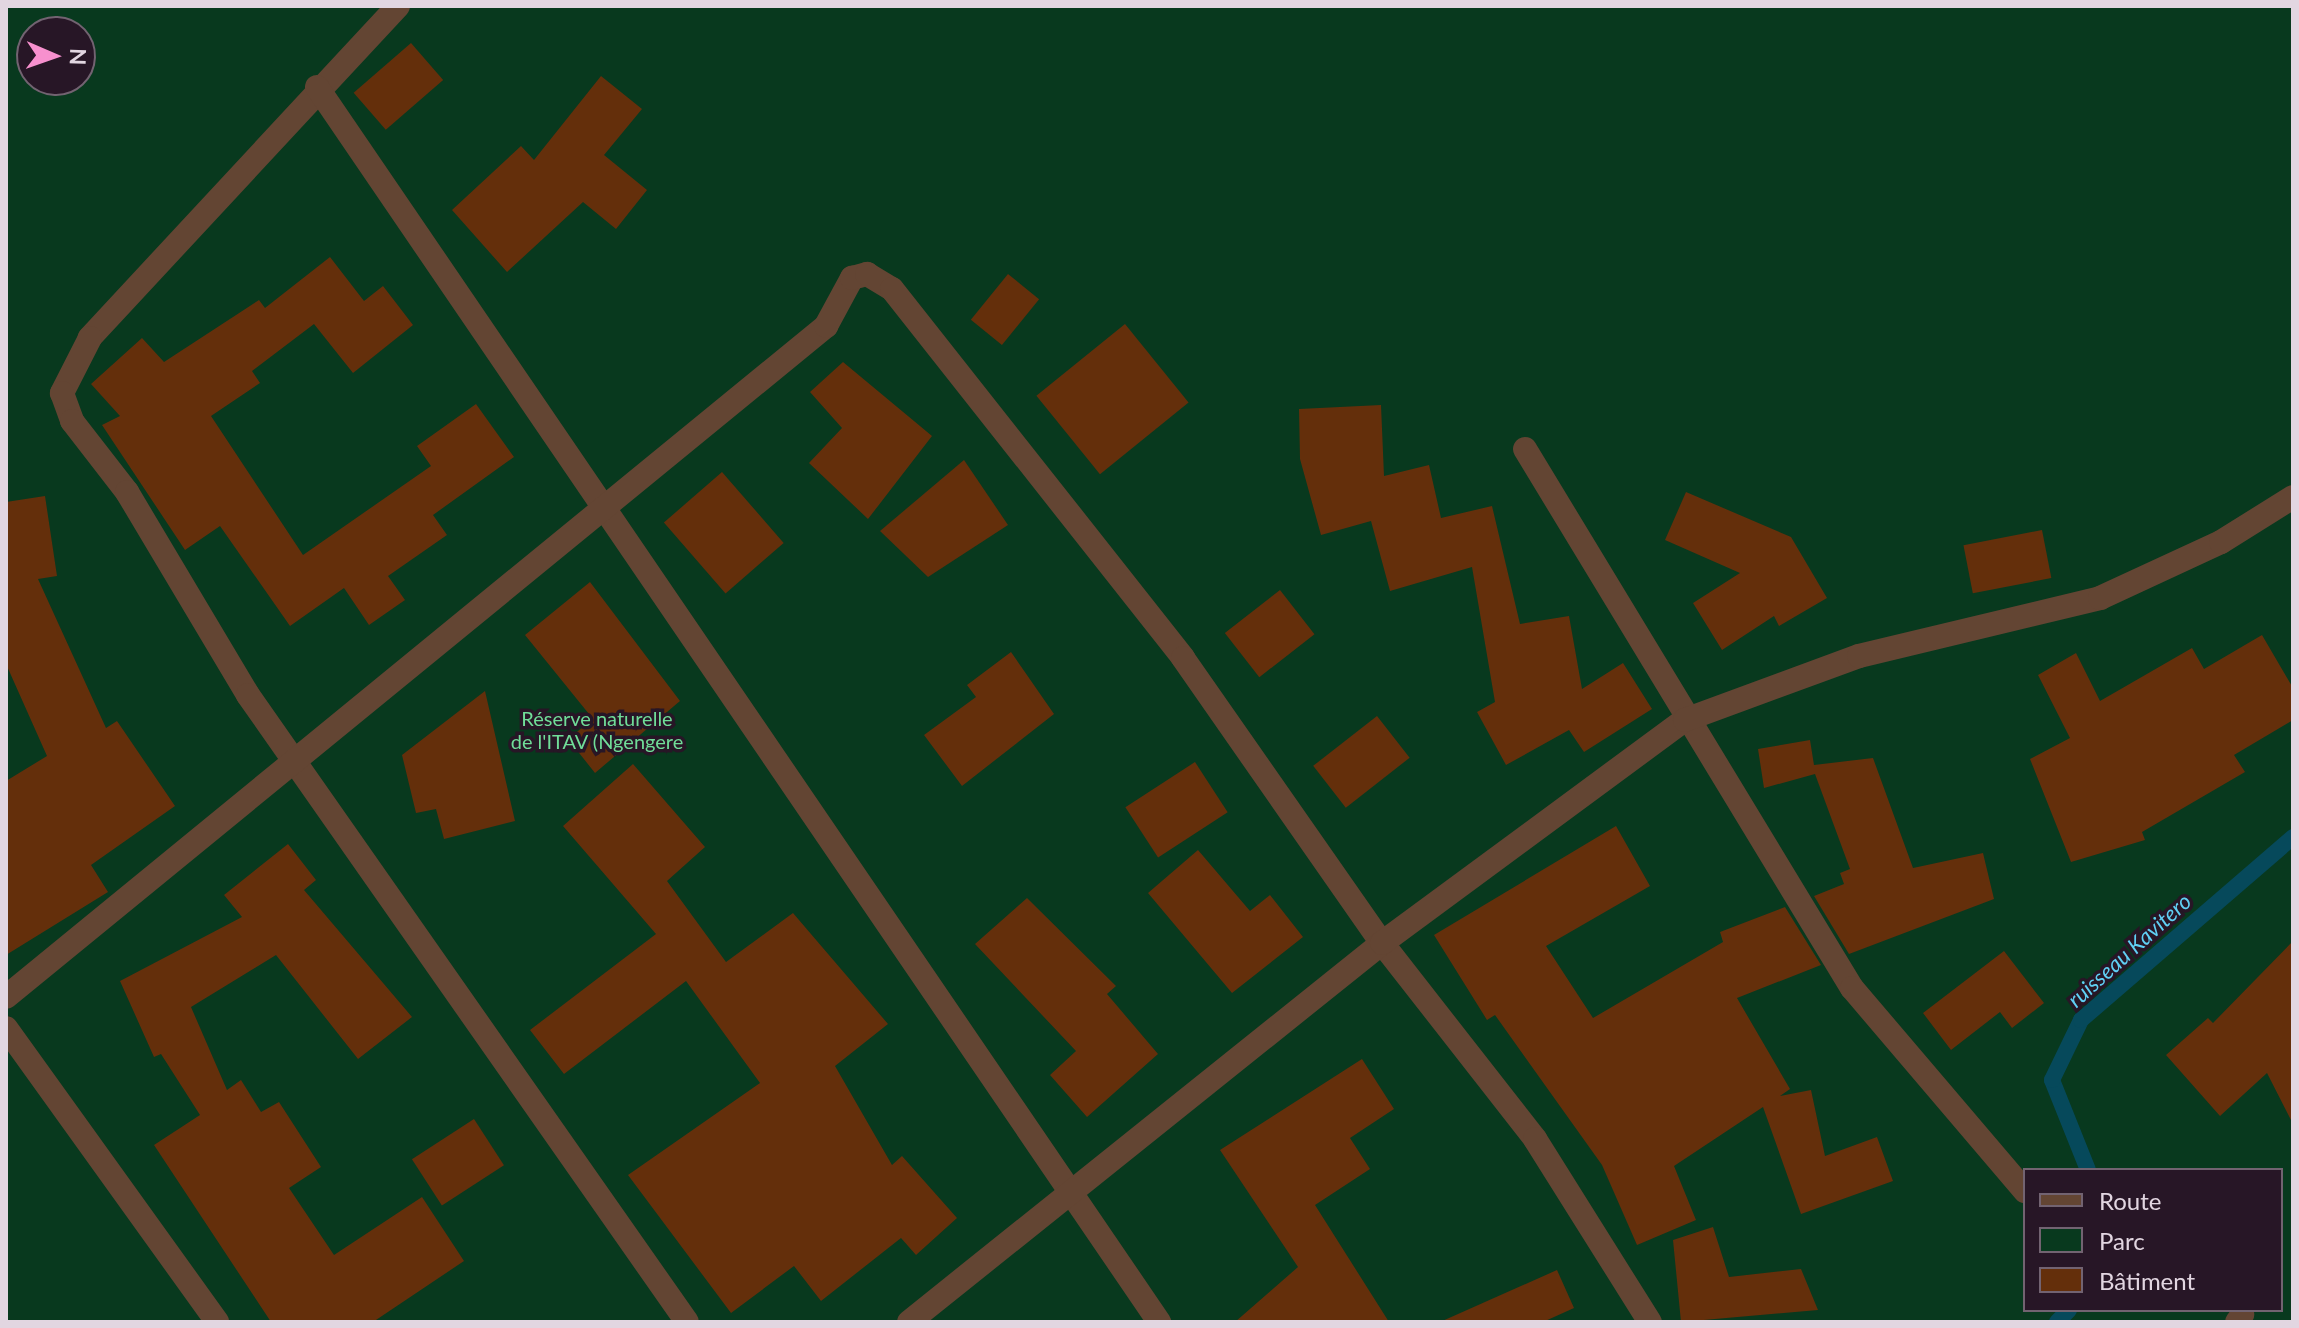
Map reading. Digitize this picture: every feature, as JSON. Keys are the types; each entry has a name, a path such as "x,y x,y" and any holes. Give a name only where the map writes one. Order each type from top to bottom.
{"street":[{"path":"398,6 317,87 90,338 62,393 72,421 127,492 248,695 300,761 687,1322"},
{"path":"317,87 602,511 1159,1322"},
{"path":"6,997 300,761 826,326 852,278 867,274 892,289 1183,658 1382,943 1535,1139 1650,1322"},
{"path":"1525,449 1685,720 1852,988 2023,1189"},
{"path":"909,1322 1073,1198 1382,943 1685,720 1859,656 2100,598 2221,542 2293,497"},
{"path":"6,1028 217,1322"}],"green space":[{"name":"Réserve naturelle de l'ITAV (Ngengere","path":"6,6 2293,6 2293,1322 6,1322"}],"building":[{"path":"411,43 443,80 386,130 354,93"},
{"path":"601,76 642,109 604,155 647,190 616,229 583,202 507,272 452,210 521,146 534,160"},
{"path":"330,257 364,301 383,286 413,325 353,373 314,324 252,371 260,383 211,416 303,555 431,466 417,446 476,404 514,457 433,515 447,535 388,576 405,600 369,625 344,588 290,626 220,526 185,550 102,425 120,416 91,384 142,338 164,362 259,300 265,308"},
{"path":"1008,274 1039,299 1002,345 971,320"},
{"path":"1125,324 1189,402 1100,474 1036,396"},
{"path":"843,362 932,436 868,519 809,463 842,428 810,392"},
{"path":"1381,405 1384,476 1429,465 1441,518 1492,506 1520,624 1569,616 1582,689 1623,663 1652,709 1584,752 1569,730 1506,765 1477,712 1495,702 1472,567 1390,591 1371,521 1321,535 1300,459 1299,409"},
{"path":"964,460 1008,525 928,577 880,531"},
{"path":"722,472 784,543 726,593 664,523"},
{"path":"1686,492 1791,537 1827,598 1779,626 1774,616 1722,650 1693,603 1740,573 1665,540"},
{"path":"45,496 57,576 38,579 106,728 117,721 175,806 91,865 108,892 6,955 6,781 47,756 6,664 6,502"},
{"path":"2042,530 2051,578 1973,593 1963,545"},
{"path":"590,582 680,701 595,773 568,739 593,719 525,635"},
{"path":"1280,590 1314,634 1259,677 1225,633"},
{"path":"2262,635 2293,688 2293,720 2234,755 2245,772 2142,832 2145,840 2071,862 2030,759 2070,738 2038,675 2076,653 2100,701 2192,648 2204,669"},
{"path":"1011,652 1054,714 962,786 924,735 976,697 967,685"},
{"path":"485,691 515,821 444,839 436,809 416,813 402,755"},
{"path":"1377,716 1410,758 1346,808 1313,766"},
{"path":"1810,740 1814,765 1873,758 1913,868 1983,853 1994,899 1849,954 1814,896 1844,884 1840,873 1850,869 1815,774 1764,788 1758,749"},
{"path":"1195,762 1228,812 1158,858 1125,807"},
{"path":"633,764 705,847 667,881 726,962 793,913 888,1024 835,1066 892,1165 902,1156 957,1218 916,1255 901,1238 821,1301 794,1266 731,1313 628,1175 760,1083 686,981 564,1074 530,1030 656,934 563,826"},
{"path":"1616,826 1650,886 1546,946 1593,1018 1723,942 1720,932 1785,907 1821,965 1737,998 1790,1089 1780,1096 1811,1090 1825,1156 1877,1137 1893,1181 1801,1214 1763,1107 1674,1166 1696,1220 1637,1245 1602,1165 1495,1015 1487,1020 1434,935"},
{"path":"288,844 316,880 304,890 412,1017 358,1059 276,955 191,1007 227,1090 241,1080 261,1112 279,1102 321,1167 289,1188 334,1255 422,1197 464,1261 373,1322 271,1322 154,1145 200,1115 161,1054 154,1057 120,981 242,917 224,895"},
{"path":"1198,850 1250,911 1270,895 1303,937 1232,993 1148,893"},
{"path":"1027,898 1116,986 1107,994 1158,1054 1087,1117 1050,1075 1076,1051 975,944"},
{"path":"2293,941 2293,1124 2267,1073 2220,1116 2166,1055 2208,1018 2213,1023"},
{"path":"2004,951 2044,1003 2012,1028 2000,1012 1951,1050 1923,1013"},
{"path":"1362,1059 1394,1109 1350,1138 1370,1169 1315,1205 1389,1322 1235,1322 1298,1267 1220,1150"},
{"path":"474,1119 504,1165 442,1205 412,1159"},
{"path":"1713,1227 1729,1277 1801,1269 1818,1310 1681,1322 1673,1240"},
{"path":"1557,1270 1574,1308 1543,1322 1440,1322"}],"waterway":[{"name":"ruisseau Kavitero","path":"2087,1168 2052,1080 2081,1020 2293,837"},
{"name":"ruisseau Kavitero","path":"2057,1322 2067,1312"}]}
